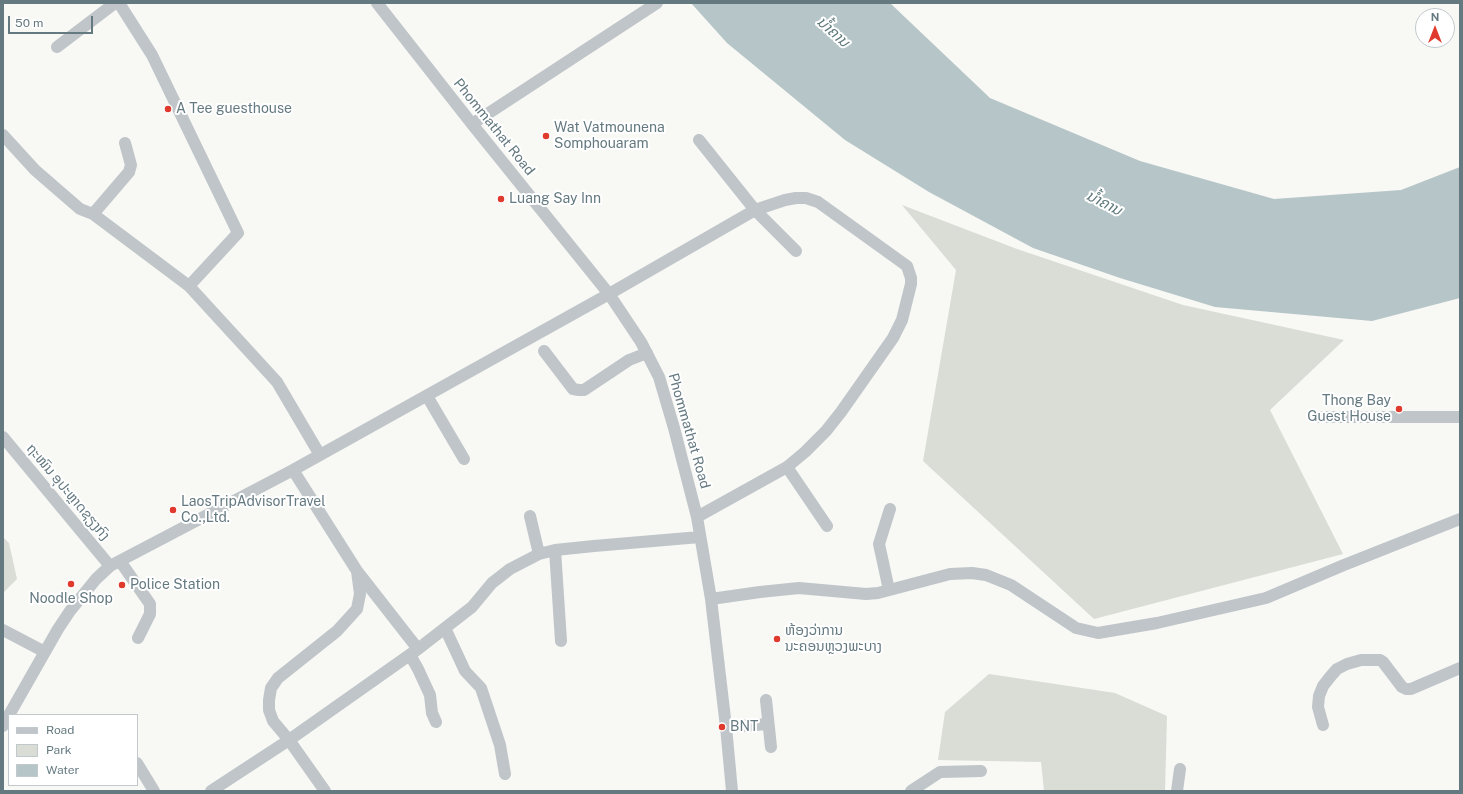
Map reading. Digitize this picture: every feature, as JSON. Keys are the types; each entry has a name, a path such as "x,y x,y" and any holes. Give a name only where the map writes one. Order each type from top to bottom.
{"street":[{"path":"57,47 115,3"},
{"path":"119,3 152,55 238,234 189,286"},
{"name":"Phommathat Road","path":"377,3 609,294 641,342 660,377 697,517 711,599 732,791"},
{"path":"472,124 657,3"},
{"path":"3,135 35,170 80,208 93,214 189,286 277,382 320,455"},
{"path":"699,140 755,210 796,251"},
{"path":"93,214 129,172 131,165 125,144"},
{"path":"10,714 58,628 96,579 115,564 293,470 427,396 755,210 796,198 806,198 818,202 907,266 911,278 902,320 893,338 826,431 787,467 697,517"},
{"path":"544,351 573,389 579,390 584,390 629,360 647,353"},
{"path":"427,396 464,459"},
{"path":"1316,417 1460,417"},
{"name":"ຖະໜົນ ອຸປະຫຼາດຊຽງກົງ","path":"3,437 150,604 150,614 138,638"},
{"path":"787,467 827,526"},
{"path":"293,470 357,571 414,652 418,669 430,695 432,713 436,722"},
{"path":"889,590 879,544 890,509"},
{"path":"530,516 539,554"},
{"path":"711,599 799,588 866,594 960,573 972,573 986,575 1011,584 1076,628 1090,632 1106,632 1157,623 1266,598 1460,519"},
{"path":"211,791 289,740 414,652 472,607 492,583 510,569 539,554 555,550 700,537"},
{"path":"555,550 561,641"},
{"path":"325,791 289,740 273,721 269,710 269,700 271,688 278,678 337,631 356,609 360,594 357,571"},
{"path":"445,628 465,671 481,688 500,745 505,774"},
{"path":"3,630 45,652"},
{"path":"1323,725 1318,707 1319,696 1323,686 1330,677 1337,669 1347,664 1361,660 1380,660 1402,687 1406,689 1411,689 1460,668"},
{"path":"766,700 771,747"},
{"path":"3,726 8,717"},
{"path":"726,727 768,724"},
{"path":"138,765 154,791"},
{"path":"1177,791 1180,769"},
{"path":"911,791 940,772 981,772"}],"green space":[{"path":"902,205 1017,249 1183,305 1344,340 1270,410 1343,554 1094,619 923,461 956,270"},
{"path":"3,537 9,543 17,579 4,592"},
{"path":"989,674 1115,693 1167,716 1165,791 1044,791 1041,762 938,760 945,712"}],"water":[{"name":"ນ້ຳຄານ","path":"691,3 890,3 990,98 1140,161 1274,199 1401,190 1460,167 1460,298 1372,321 1215,307 1120,278 1033,248 929,192 845,140 727,43"}],"place":[{"name":"A Tee guesthouse","path":"168,109"},
{"name":"Wat Vatmounena Somphouaram","path":"546,136"},
{"name":"Luang Say Inn","path":"501,199"},
{"name":"Thong Bay Guest House","path":"1399,409"},
{"name":"LaosTripAdvisorTravel Co.,Ltd.","path":"173,510"},
{"name":"Noodle Shop","path":"71,584"},
{"name":"Police Station","path":"122,585"},
{"name":"ຫ້ອງວ່າການ ນະຄອນຫຼວງພະບາງ","path":"777,639"},
{"name":"BNT","path":"722,727"}]}
